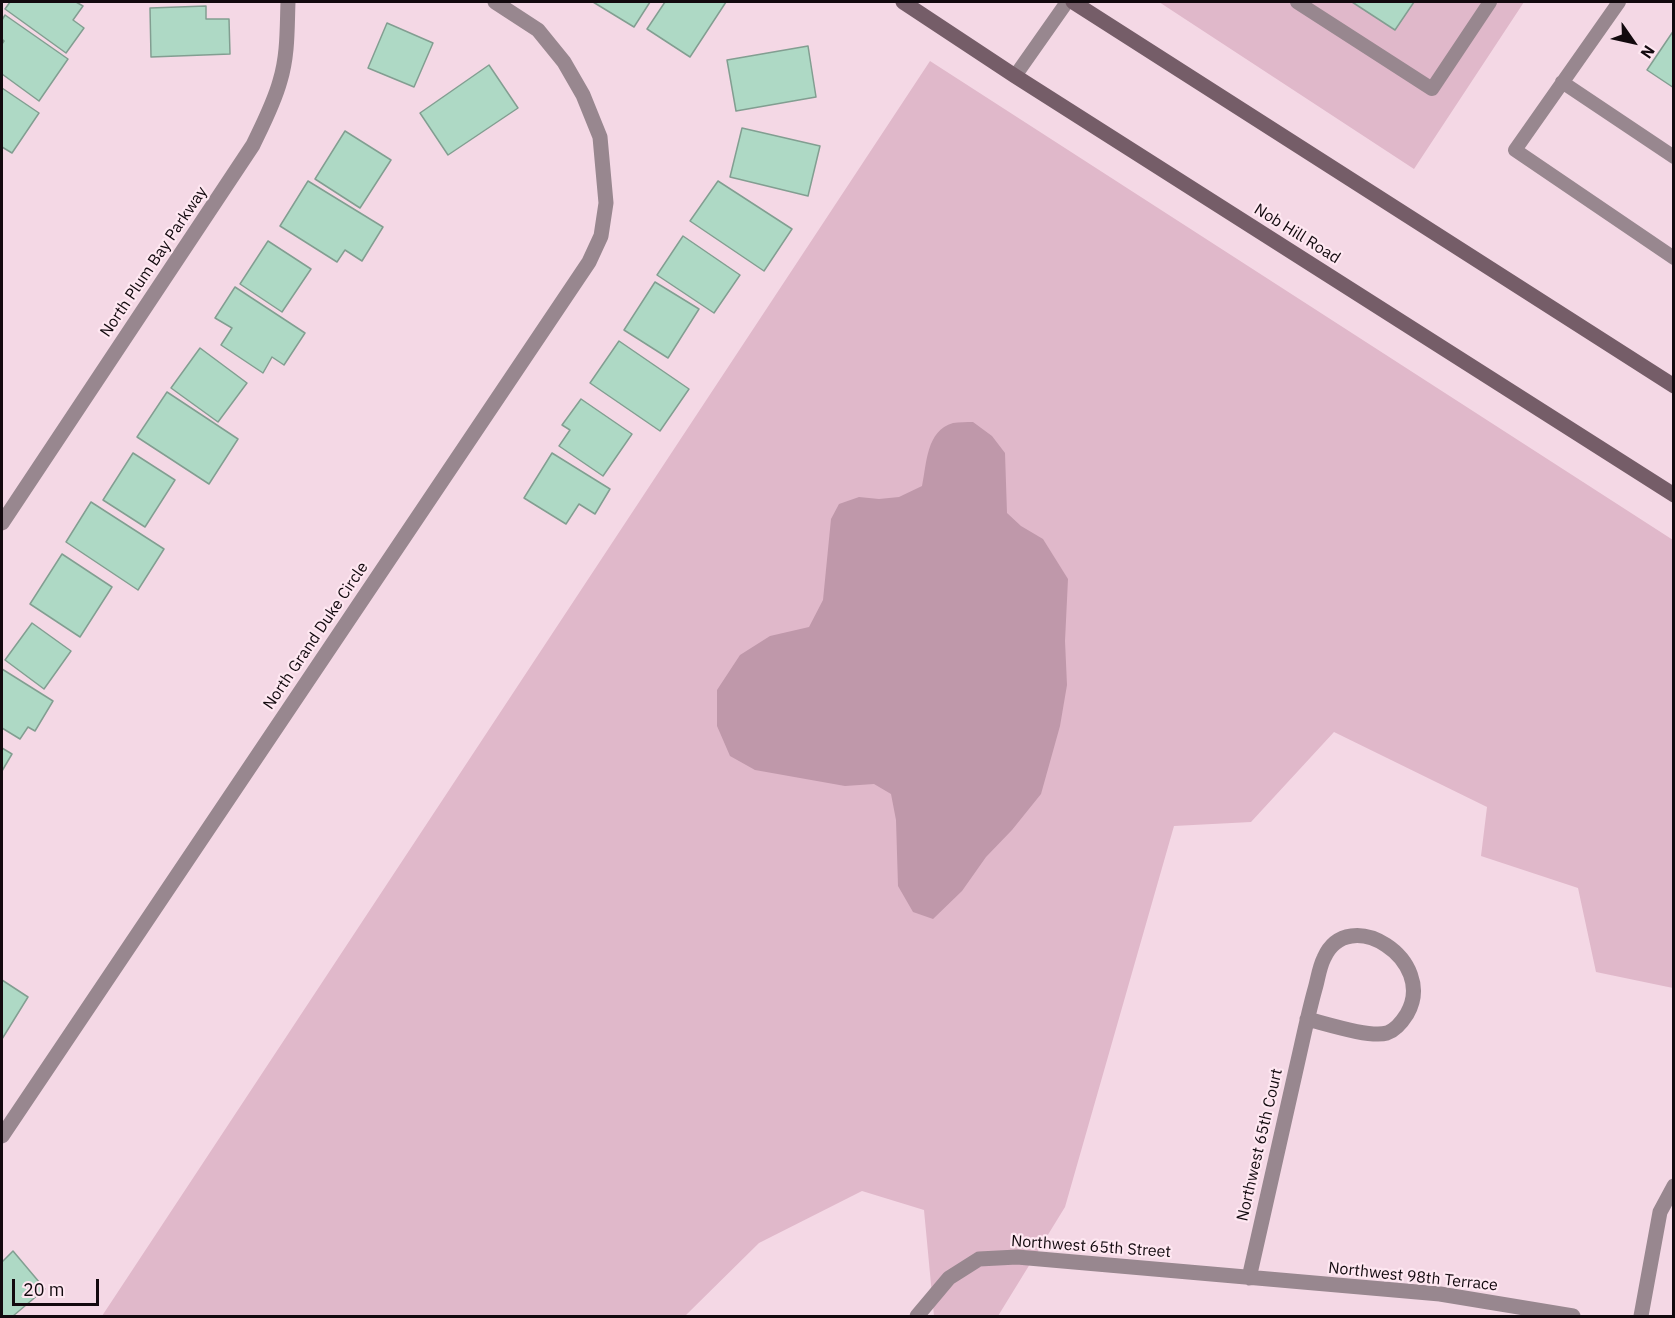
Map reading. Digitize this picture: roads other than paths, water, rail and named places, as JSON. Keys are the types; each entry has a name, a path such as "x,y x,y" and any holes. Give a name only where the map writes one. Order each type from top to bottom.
{"main road":[{"name":"Nob Hill Road","path":"903,2 1015,76 1674,495"},
{"path":"1073,2 1674,386"}],"street":[{"name":"North Plum Bay Parkway","path":"2,523 253,145 281,79 287,36 288,2"},
{"name":"North Grand Duke Circle","path":"2,1136 589,262 601,236 606,203 600,137 584,95 564,62 538,30 495,2"},
{"name":"Northwest 65th Court","path":"1249,1278 1307,1019 1324,957 1335,942 1351,936 1367,937 1385,943 1401,958 1409,972 1414,987 1411,1006 1402,1023 1389,1033 1374,1034 1307,1019"},
{"path":"1641,1317 1660,1212 1673,1186"},
{"name":"Northwest 65th Street","path":"917,1317 949,1278 979,1259 1017,1257 1249,1278"},
{"name":"Northwest 98th Terrace","path":"1249,1278 1440,1294 1574,1317"}],"lane":[{"path":"1015,76 1067,2"},
{"path":"1297,2 1432,89 1490,2"},
{"path":"1619,2 1515,150 1674,258"},
{"path":"1562,82 1674,157"}]}
